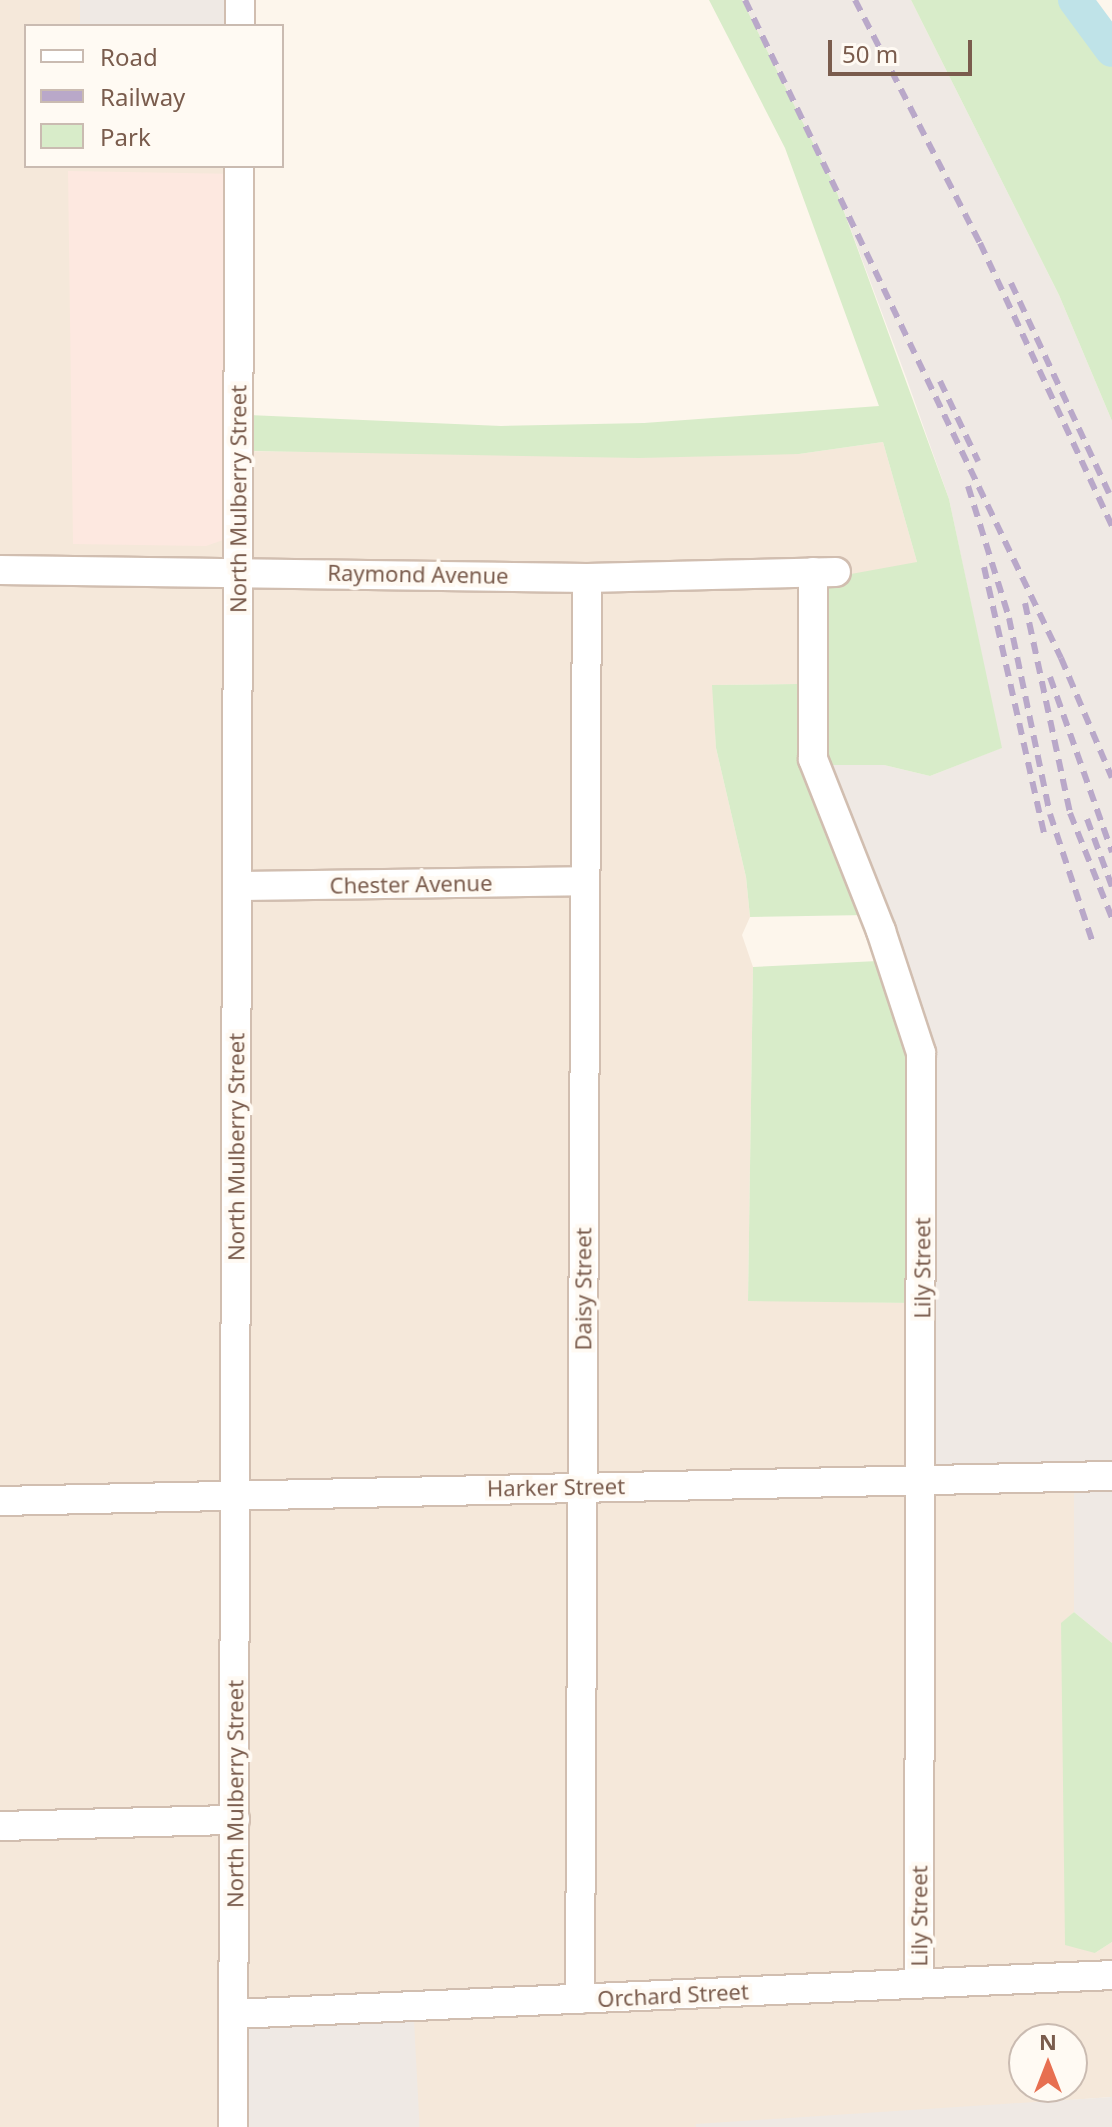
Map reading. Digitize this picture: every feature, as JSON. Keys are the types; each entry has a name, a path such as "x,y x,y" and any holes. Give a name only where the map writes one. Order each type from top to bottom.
{"street":[{"path":"240,0 240,24"},
{"name":"North Mulberry Street","path":"233,2127 239,168"},
{"name":"Raymond Avenue","path":"0,570 587,578 824,572"},
{"name":"Lily Street","path":"824,572 813,759 881,931 921,1053 919,1983"},
{"name":"Daisy Street","path":"580,1999 587,578"},
{"name":"Chester Avenue","path":"238,886 585,881"},
{"name":"Harker Street","path":"0,1501 1112,1476"},
{"path":"0,1826 235,1820"},
{"name":"Orchard Street","path":"234,2014 1112,1975"}],"shaded area":[{"path":"0,0 80,0 81,24 24,24 24,168 241,168 230,451 799,454 883,442 917,562 819,684 713,685 716,748 746,877 750,917 742,935 753,967 748,1300 913,1303 911,1494 1074,1491 1074,1612 1061,1624 1095,1953 1112,1942 1112,2097 1088,2099 1088,2023 1008,2023 1008,2103 1029,2103 696,2127 0,2127"},
{"path":"80,0 245,0 245,24 80,24"},
{"path":"742,0 911,0 1059,295 1112,421 1112,1643 1074,1612 1074,1491 911,1495 908,1035 805,765 884,765 930,776 1001,748 949,499 835,187"},
{"path":"68,171 241,174 231,528 223,540 206,546 73,544"},
{"path":"414,2020 420,2127 248,2127 243,2029"},
{"path":"1112,2097 1112,2127 696,2127 696,2124 1020,2103 1088,2103 1088,2099"}],"green space":[{"path":"709,0 742,0 835,187 949,499 1002,748 930,776 884,765 825,765 818,580 917,562 883,442 799,454 639,458 249,451 249,415 501,426 644,423 879,406 785,148"},
{"path":"911,0 1095,0 1112,28 1112,421 1059,295"},
{"path":"797,684 805,766 867,915 750,917 746,877 716,748 712,685"},
{"path":"878,961 908,1035 913,1303 748,1301 753,967"},
{"path":"1074,1612 1112,1643 1112,1942 1095,1953 1065,1945 1061,1623"}],"waterway":[{"path":"1075,0 1112,50"}],"railway":[{"path":"745,0 1061,658 1112,778"},
{"path":"855,0 980,243 1112,526"},
{"path":"1011,283 1109,493"},
{"path":"940,381 978,461"},
{"path":"968,486 1009,618 1050,814 1092,940"},
{"path":"984,567 1044,833"},
{"path":"1025,603 1070,813 1112,918"},
{"path":"1050,677 1112,852"},
{"path":"1087,819 1112,887"}]}
